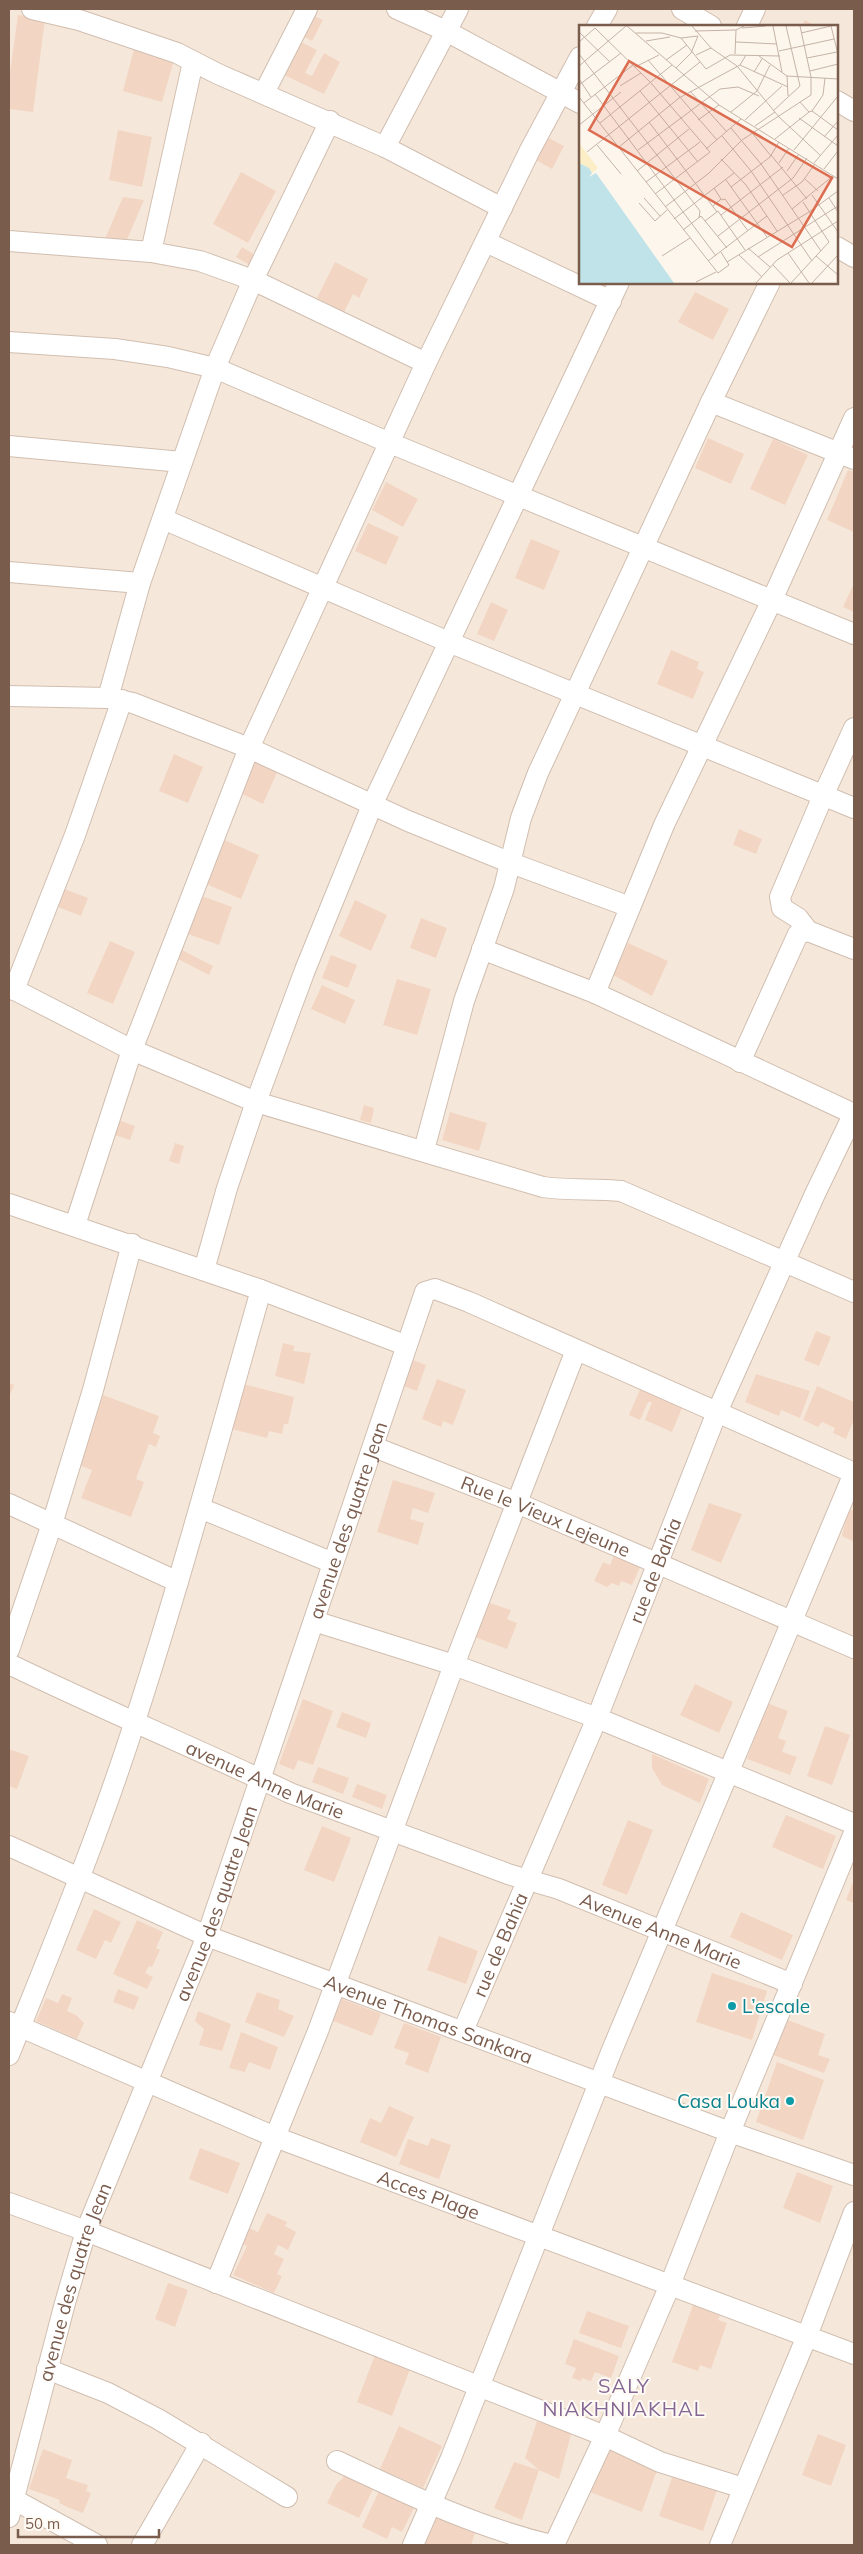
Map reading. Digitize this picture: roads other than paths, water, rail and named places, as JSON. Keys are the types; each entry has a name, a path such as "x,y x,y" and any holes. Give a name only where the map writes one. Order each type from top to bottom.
{"street":[{"path":"32,9 70,13 168,49 193,62 330,121 385,147 502,208"},
{"path":"264,92 307,9"},
{"path":"397,9 446,31 579,102"},
{"path":"385,147 458,9"},
{"path":"598,25 607,9"},
{"path":"682,9 709,25"},
{"path":"747,25 755,9"},
{"path":"75,1225 132,1050 249,748 426,363 502,208 579,59"},
{"path":"151,252 193,62"},
{"path":"838,102 854,111"},
{"path":"330,121 253,280 215,368 140,584 115,699 75,835 12,988 132,1050 256,1102 424,1150 543,1187 561,1190 596,1188 620,1191 854,1292"},
{"path":"9,241 151,252 200,261 253,280 426,363"},
{"path":"486,242 611,301"},
{"path":"838,249 854,257"},
{"path":"204,1270 227,1188 256,1102 305,970 373,803 619,284"},
{"path":"424,1150 464,1001 511,863 521,818 538,773 711,402 769,284"},
{"path":"9,342 115,349 168,357 215,368 390,443 854,634"},
{"path":"711,402 846,456"},
{"path":"595,993 630,907 700,747 772,600 846,456 854,418"},
{"path":"9,446 182,462"},
{"path":"163,519 322,586 450,643 700,747 854,808"},
{"path":"9,572 140,584"},
{"path":"9,696 115,699 249,748 373,803 408,821 511,863 630,907"},
{"path":"808,931 798,918 782,908 779,901 854,728"},
{"path":"740,1062 800,932 808,931 854,949"},
{"path":"482,949 595,993 854,1114"},
{"name":"rue de Bahia","path":"463,2031 597,1718 717,1412 784,1262 854,1114"},
{"path":"9,1204 132,1244 261,1290 405,1345"},
{"path":"9,1650 52,1524 93,1390 132,1244"},
{"name":"avenue des quatre Jean","path":"11,2508 16,2455 48,2369 86,2231 207,1936 374,1447 405,1345 423,1295 428,1290 435,1289 469,1302 576,1350"},
{"path":"9,2054 14,2025 78,1879 134,1723 200,1508 261,1290"},
{"path":"216,2283 394,1832 454,1665 576,1350 854,1473 599,2083 537,2236 480,2387 413,2545"},
{"name":"Rue le Vieux Lejeune","path":"374,1447 517,1503 658,1562 854,1648"},
{"path":"9,1504 178,1582"},
{"path":"200,1508 333,1563"},
{"path":"314,1621 454,1665 597,1718 854,1824"},
{"name":"avenue Anne Marie","path":"9,1664 134,1723 260,1777 290,1793 528,1880"},
{"path":"337,2461 431,2505 499,2531 552,2545 605,2436 670,2285 730,2132 854,1833"},
{"name":"Avenue Thomas Sankara","path":"9,1846 207,1936 335,1982 730,2132 854,2175"},
{"name":"Avenue Anne Marie","path":"528,1880 560,1890 792,1984"},
{"name":"Acces Plage","path":"14,2025 275,2137 854,2354"},
{"path":"9,2203 86,2231 605,2436 660,2462 743,2488"},
{"path":"720,2545 807,2336 854,2212"},
{"path":"48,2369 108,2393 201,2443 287,2496"},
{"path":"142,2545 201,2443"},
{"path":"11,2508 97,2545"}],"place":[{"name":"L’escale","path":"732,2006"},
{"name":"Casa Louka","path":"790,2101"}],"district":[{"name":"SALY NIAKHNIAKHAL","path":"624,2398"}]}
